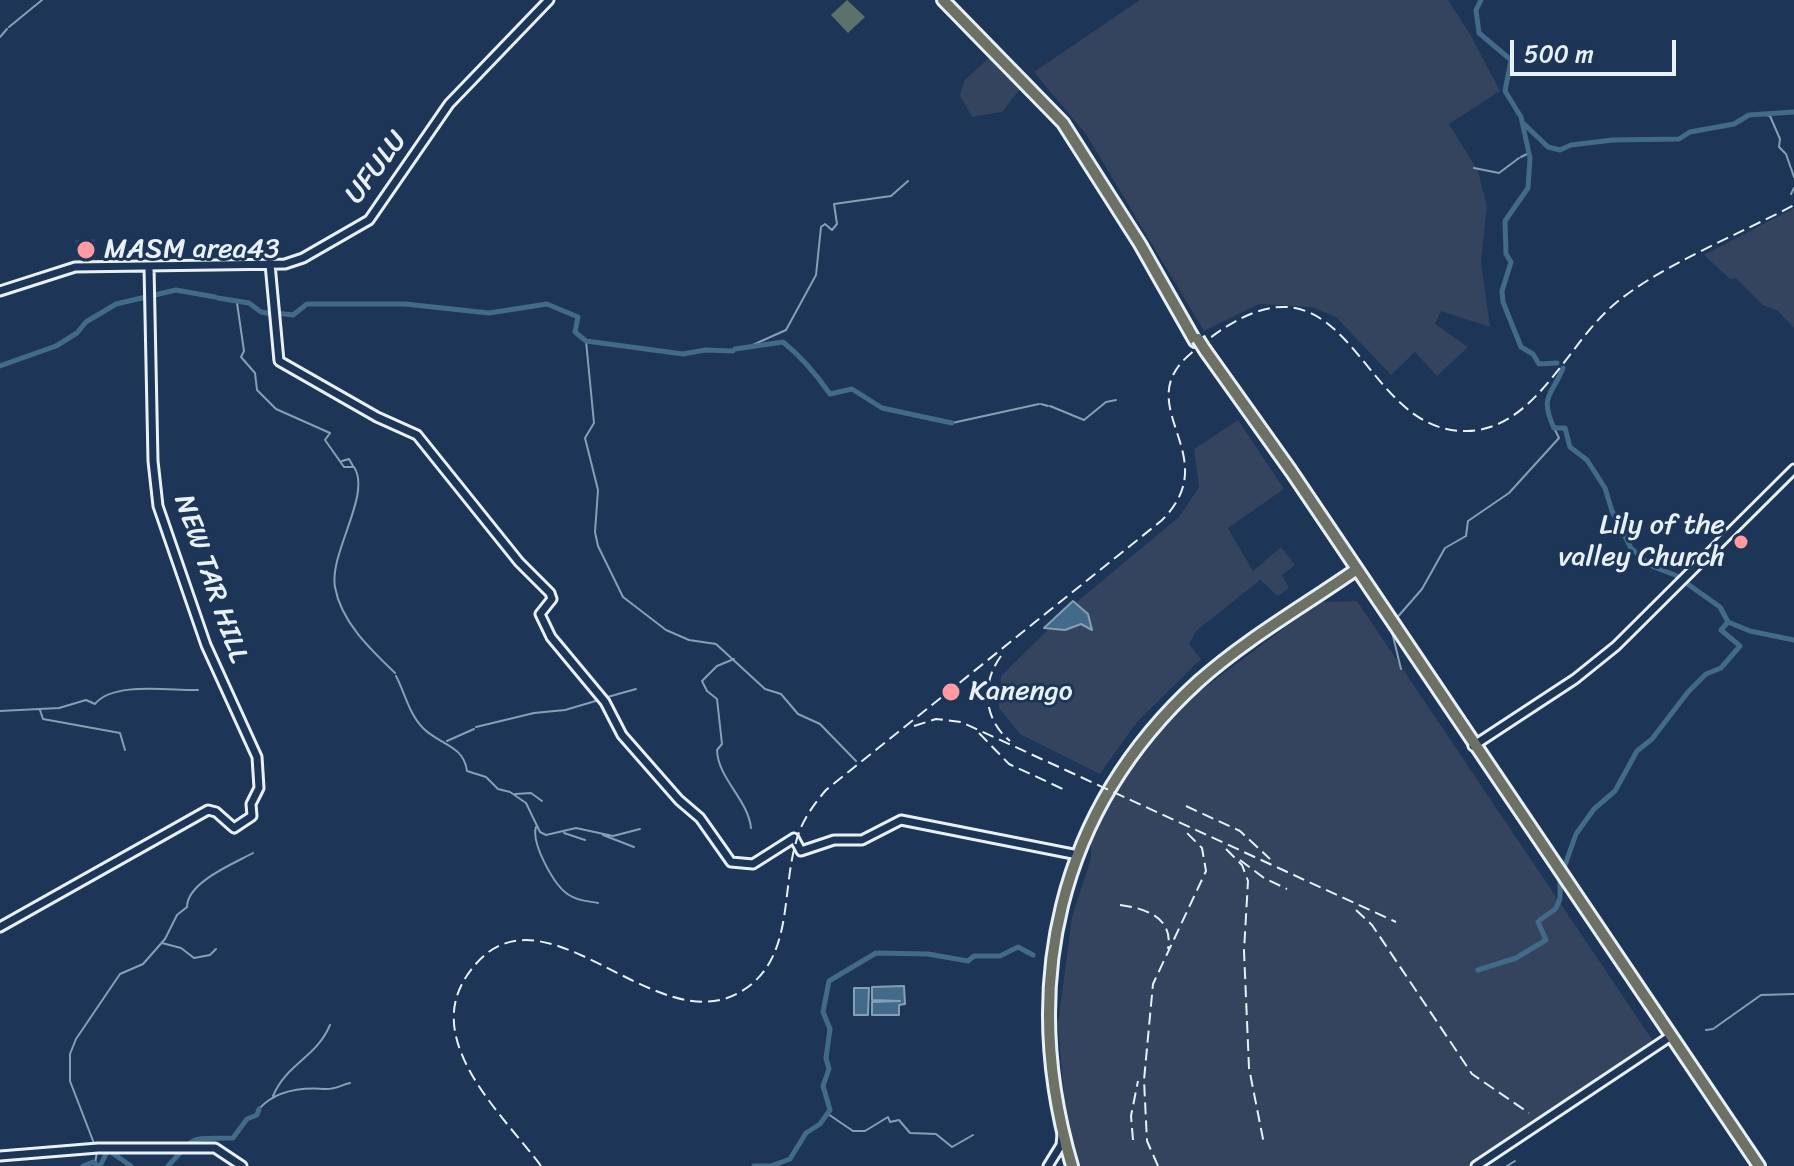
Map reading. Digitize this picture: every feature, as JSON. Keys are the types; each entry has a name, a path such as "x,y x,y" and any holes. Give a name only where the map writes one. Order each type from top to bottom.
{"highway":[{"path":"945,0 1066,122 1203,351 1759,1166"},
{"path":"1072,1166 1062,1134 1050,1071 1047,1009 1054,943 1078,855 1115,781 1171,709 1227,659 1355,571"}],"street":[{"name":"UFULU","path":"0,291 67,269 297,261 369,220 449,104 549,0"},
{"path":"270,264 279,361 420,438 519,562 548,591 552,599 540,614 549,634 605,702 622,735 679,800 705,824 731,862 750,865 794,838 803,851 834,840 857,842 901,820 1078,855"},
{"name":"NEW TAR HILL","path":"0,927 208,810 238,828 252,816 252,803 258,792 256,754 206,645 158,506 153,461 149,267"},
{"path":"1474,745 1585,671 1634,630 1794,469"},
{"path":"1476,1166 1671,1036"},
{"path":"1048,1166 1058,1151 1062,1134"},
{"path":"1,1159 98,1148 215,1148 242,1166"}],"shaded area":[{"path":"1140,0 1448,0 1500,91 1449,124 1478,171 1487,206 1481,262 1490,327 1441,311 1435,324 1468,347 1437,376 1415,352 1391,375 1336,317 1312,307 1259,304 1204,331 1086,134 1034,72"},
{"path":"994,53 1025,83 1002,112 972,117 960,96 964,81"},
{"path":"1794,208 1794,328 1777,310 1764,306 1736,278 1730,279 1704,255"},
{"name":"MASM area43","path":"95,239 95,263 82,264 78,260 75,240"},
{"path":"1238,420 1284,489 1228,528 1253,571 1281,547 1295,565 1282,575 1289,588 1278,596 1260,580 1196,631 1189,644 1201,659 1136,723 1100,774 1020,734 999,708 1001,676 1072,606 1179,517 1199,487 1194,449"},
{"path":"1073,601 1088,614 1092,630 1081,624 1065,630 1044,628"},
{"path":"1357,601 1655,1044 1474,1166 1078,1166 1067,1127 1058,1025 1072,917 1091,858 1091,837 1121,779 1180,706 1319,602"},
{"path":"904,986 905,1004 899,1005 899,1015 872,1015 872,1002 900,1001 872,1000 872,987"},
{"path":"854,988 869,988 868,1015 854,1015"}],"green space":[{"path":"847,0 865,17 848,33 831,15"}],"waterway":[{"path":"9,27 42,0"},
{"path":"1481,0 1476,10 1479,33 1511,60 1505,91 1521,117 1530,158 1528,188 1505,221 1506,254 1511,262 1502,291 1503,302 1521,347 1533,354 1539,364 1557,363"},
{"path":"0,37 7,29"},
{"path":"1524,124 1548,147 1560,150 1571,145 1613,140 1679,139 1690,132 1734,124 1749,115 1794,112"},
{"path":"1761,114 1770,116 1780,139 1779,147 1785,153"},
{"path":"1521,157 1529,153"},
{"path":"1786,154 1794,177"},
{"path":"1474,168 1499,173 1519,158"},
{"path":"746,348 786,330 816,275 821,227 825,224 832,230 837,224 834,204 891,196 908,181"},
{"path":"1791,194 1794,188"},
{"path":"0,366 56,346 77,333 86,322 116,304 176,290 215,297"},
{"path":"218,298 249,303 261,312 272,314"},
{"path":"237,303 244,351 241,357 255,373 257,390 276,409 330,433 325,440 344,467 354,467 358,492 338,558 335,587 350,624 395,673"},
{"path":"276,313 293,315 307,304 405,304 489,313 547,304 578,317 575,332 586,341 683,354 705,350 733,351"},
{"path":"586,341 594,423 585,438 598,490 595,532 598,546 623,597 666,630 689,640 716,644 765,689 781,694 798,714 820,724 856,761"},
{"path":"735,349 783,342 808,366 830,394 852,389 882,408 952,423"},
{"path":"1563,368 1547,402 1554,428 1565,428 1570,447 1587,460 1605,488 1612,511 1631,548 1649,565 1675,575 1720,607 1728,622 1750,631 1794,640"},
{"path":"1050,406 1084,420 1106,402 1116,400"},
{"path":"952,423 1039,404"},
{"path":"1041,404 1048,406"},
{"path":"1395,620 1422,589 1445,548 1466,536 1468,521 1509,493 1559,438 1554,428"},
{"path":"342,461 349,459 353,466"},
{"path":"1563,871 1576,834 1594,809 1615,791 1637,751 1652,739 1688,692 1706,674 1721,668 1740,646 1721,630 1728,622"},
{"path":"1391,628 1401,669"},
{"path":"734,659 717,666 702,681 707,691 717,699 722,744 717,750 722,770 745,808 751,828"},
{"path":"396,676 423,728 456,750 465,762 467,771 486,777 498,789 510,792 526,803 540,832 546,835 576,828 613,836 640,829"},
{"path":"604,698 636,689"},
{"path":"0,711 59,708 86,700 95,704 115,692 129,690 198,690"},
{"path":"476,727 534,713 565,710 599,700"},
{"path":"40,710 43,719 120,733 125,750"},
{"path":"447,741 474,729"},
{"path":"515,794 531,793 542,801"},
{"path":"536,827 540,853 557,883 572,897 598,903"},
{"path":"564,833 585,840"},
{"path":"603,835 634,847"},
{"path":"95,1146 70,1081 70,1054 76,1039 120,974 143,964 165,939 177,915 187,907 195,889 213,874 253,853"},
{"path":"1556,908 1560,899 1560,874"},
{"path":"1540,920 1554,910"},
{"path":"1478,970 1516,958 1546,940 1538,922"},
{"path":"162,943 181,948 194,958 210,955 216,949"},
{"path":"771,1166 790,1159 806,1133 820,1124 830,1110 823,1086 829,1069 826,1058 830,1029 823,1012 829,981 876,953 928,954 968,961 974,956 1000,956 1018,947 1033,955"},
{"path":"1706,1030 1713,1029 1761,995 1794,994"},
{"path":"273,1096 330,1025"},
{"path":"259,1109 272,1098 288,1092 331,1089 350,1083"},
{"path":"168,1166 195,1140 233,1138 247,1119 257,1115 259,1109"},
{"path":"828,1114 853,1131 865,1131 888,1117 890,1122 899,1120 910,1133 936,1134 952,1147 973,1135"},
{"path":"100,1166 108,1150 131,1166"},
{"path":"95,1164 97,1151"},
{"path":"1507,1166 1515,1161"},
{"path":"83,1166 93,1162 98,1166"},
{"path":"754,1166 771,1166"}],"railway":[{"path":"541,1166 490,1102 461,1053 454,1027 455,1002 466,977 495,948 527,940 562,947 671,996 708,1002 742,991 759,978 778,943 798,835 808,814 826,790 1161,521 1179,498 1185,476 1183,454 1171,414 1169,395 1173,375 1188,356 1242,318 1284,307 1318,317 1346,340 1398,400 1428,423 1467,431 1490,427 1511,417 1530,402 1593,325 1627,294 1672,266 1794,205"},
{"path":"1001,656 990,678 988,700 994,722 1010,741"},
{"path":"914,726 936,719 961,722 1396,922"},
{"path":"979,733 1009,764 1065,790"},
{"path":"1186,806 1240,831 1270,859"},
{"path":"1158,1166 1147,1141 1144,1080 1153,984 1206,871 1202,848 1185,831"},
{"path":"1226,849 1242,865 1248,881 1244,951 1249,1068 1264,1144"},
{"path":"1240,860 1264,878 1287,889"},
{"path":"1120,905 1147,912 1162,922 1169,938 1168,949"},
{"path":"1356,910 1372,925 1472,1074 1529,1113"},
{"path":"1133,1140 1131,1116 1138,1081"}],"place":[{"name":"MASM area43","path":"86,250"},
{"name":"Lily of the valley Church","path":"1741,542"},
{"name":"Kanengo","path":"951,692"}]}
